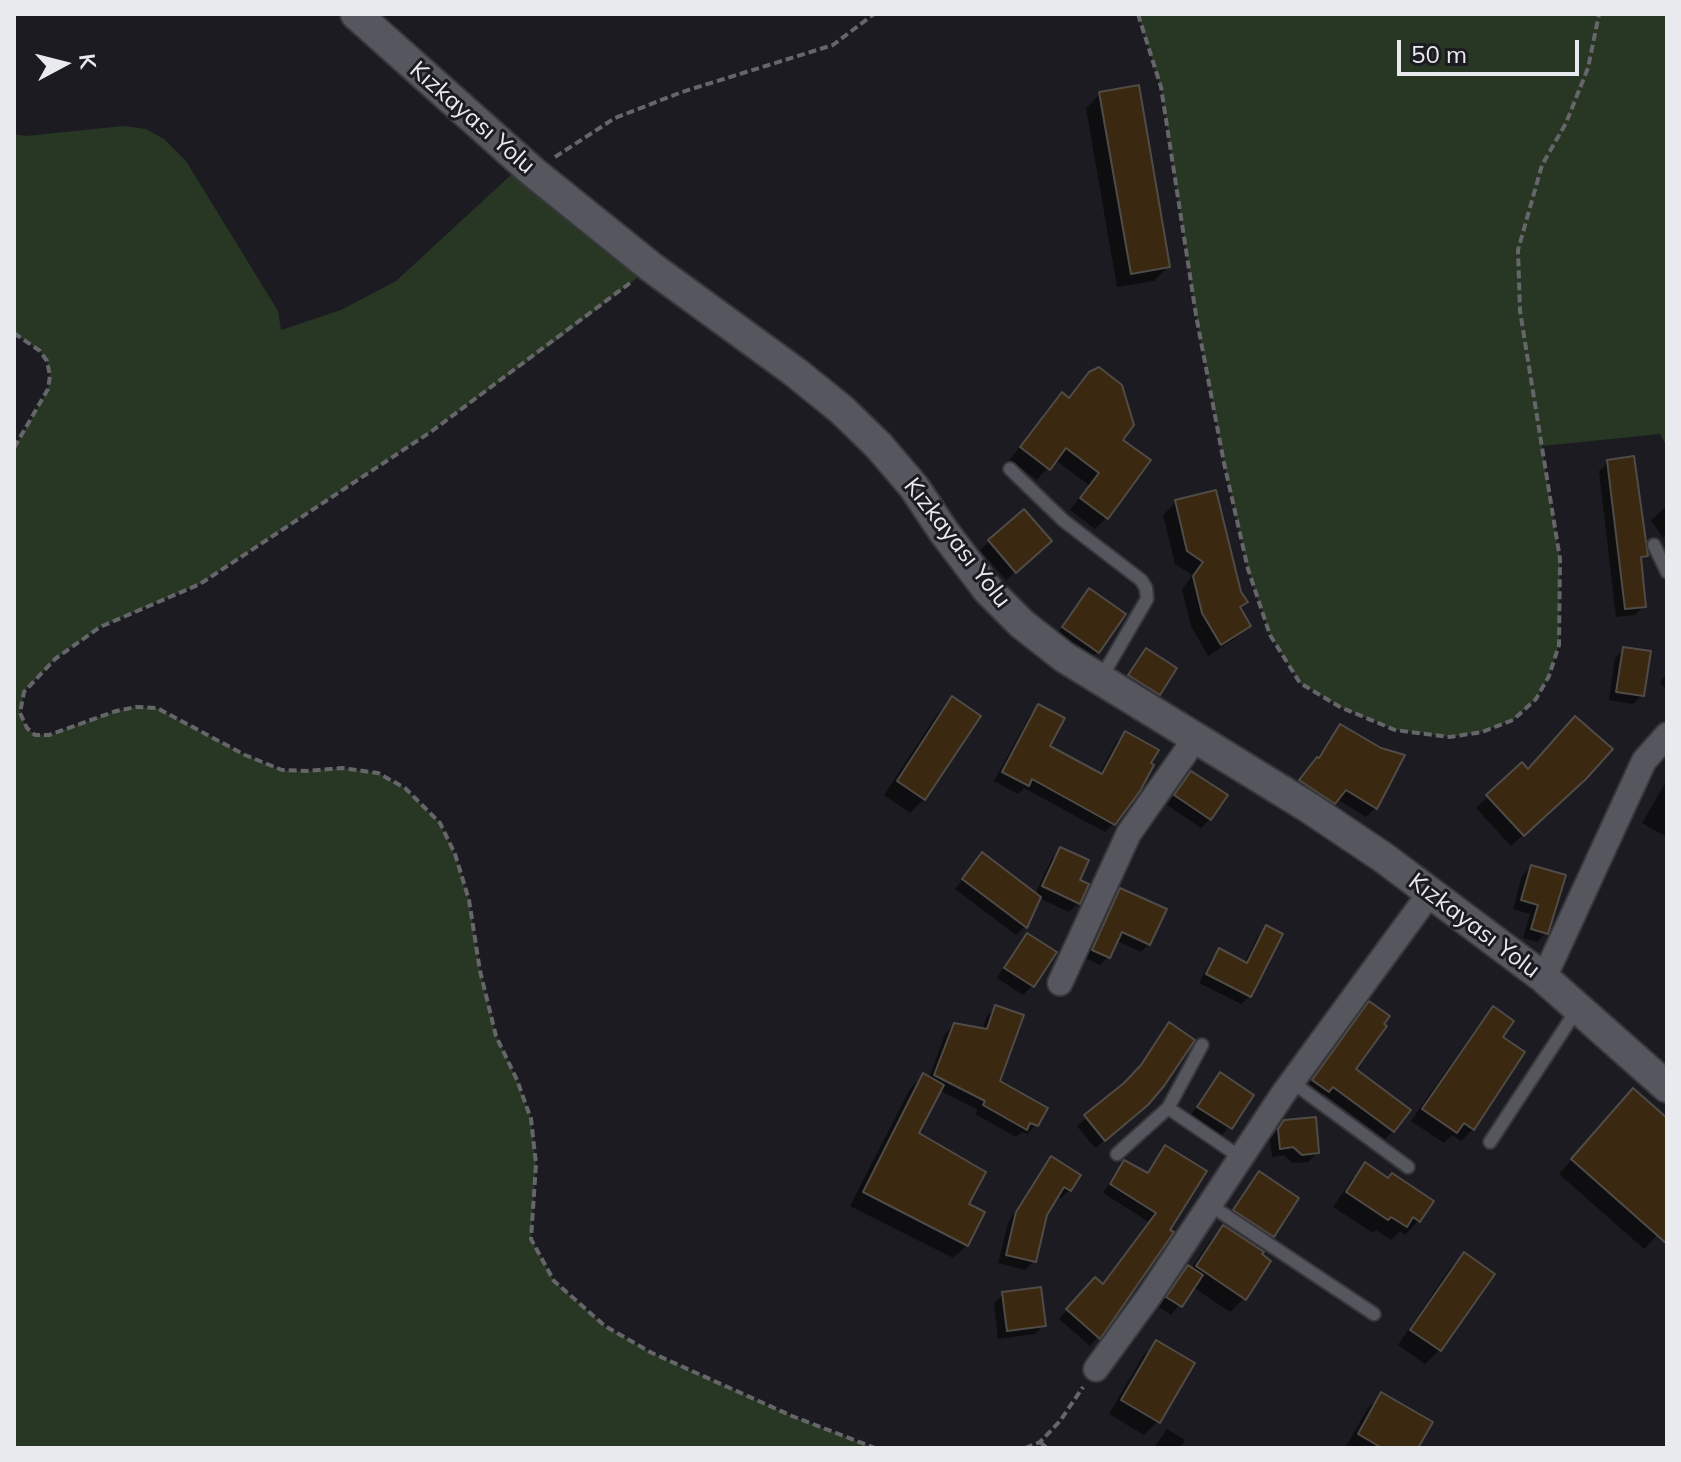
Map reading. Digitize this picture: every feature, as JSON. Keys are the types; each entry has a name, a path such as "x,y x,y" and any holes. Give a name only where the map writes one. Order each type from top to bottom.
{"street":[{"name":"Kızkayası Yolu","path":"356,14 533,172 651,267 842,410 879,446 914,487 988,590 1022,624 1064,657 1384,858 1544,978 1667,1087"},
{"path":"1544,978 1644,761 1667,735"},
{"path":"1060,983 1129,833 1195,739"},
{"path":"1096,1369 1150,1295 1292,1082 1430,893"}],"lane":[{"path":"1010,469 1064,521 1141,580 1146,588 1147,599 1100,679"},
{"path":"1654,545 1667,572"},
{"path":"1490,1142 1578,1008"},
{"path":"1117,1154 1168,1108 1202,1045"},
{"path":"1292,1082 1408,1167"},
{"path":"1168,1108 1240,1157"},
{"path":"1210,1205 1374,1314"}],"path":[{"path":"533,172 615,118 682,92 833,45 874,14"},
{"path":"1138,14 1161,87 1196,315 1224,463 1248,569 1270,635 1300,683 1340,707 1395,730 1450,737 1482,732 1513,720 1536,699 1549,676 1559,645 1560,559 1520,311 1518,250 1542,165 1566,123 1588,68 1599,14"},
{"path":"651,267 432,431 200,584 100,627 55,659 24,692 20,713 27,728 35,735 49,735 116,711 136,707 157,708 245,755 282,770 342,768 378,773 405,788 440,823 455,854 469,900 480,971 496,1036 531,1119 536,1164 531,1239 554,1281 605,1326 652,1353 792,1416 875,1448"},
{"path":"14,333 40,351 47,361 50,376 48,389 14,448"},
{"path":"1025,1448 1040,1442 1060,1421 1096,1369"},
{"path":"1040,1442 1047,1448"}],"green space":[{"path":"1138,14 1667,14 1667,447 1660,434 1542,446 1560,559 1559,645 1549,676 1536,699 1513,720 1482,732 1450,737 1395,730 1340,707 1300,683 1270,635 1248,569 1224,463 1196,315 1161,87"},
{"path":"123,126 146,129 164,139 186,161 278,311 281,330 341,310 396,281 524,163 651,267 432,431 200,584 100,627 55,659 24,692 20,713 27,728 34,734 49,735 116,711 136,707 157,708 245,755 282,770 342,768 378,773 405,788 440,823 455,854 469,900 480,971 496,1035 531,1119 536,1164 531,1238 554,1281 605,1326 652,1353 792,1416 875,1448 14,1448 14,449 48,390 50,377 47,361 40,351 14,333 14,134 26,136"}],"building":[{"path":"1139,85 1170,267 1131,274 1099,92"},
{"path":"1099,367 1122,385 1134,425 1123,440 1151,460 1108,519 1080,498 1099,473 1066,448 1050,470 1020,447 1062,392 1069,398 1089,372"},
{"path":"1634,456 1648,556 1641,557 1646,607 1625,609 1607,460"},
{"path":"1216,490 1241,592 1248,602 1240,607 1251,626 1221,645 1202,613 1193,576 1203,562 1187,551 1175,500"},
{"path":"1024,509 1052,541 1016,573 988,540"},
{"path":"1089,588 1126,614 1099,653 1062,627"},
{"path":"1623,647 1651,651 1644,696 1616,692"},
{"path":"1146,648 1177,668 1160,695 1128,675"},
{"path":"952,696 981,716 925,800 897,781"},
{"path":"1038,704 1065,718 1050,746 1102,774 1125,731 1159,750 1140,791 1115,825 1032,779 1029,786 1002,772"},
{"path":"1575,716 1613,749 1586,779 1524,836 1486,795 1522,762 1528,769"},
{"path":"1340,724 1381,748 1405,755 1377,809 1346,790 1335,804 1299,780 1319,758"},
{"path":"1191,771 1228,795 1211,820 1174,795"},
{"path":"1060,847 1089,860 1080,880 1089,884 1080,904 1042,886"},
{"path":"982,852 1041,897 1027,928 962,879"},
{"path":"1531,865 1566,875 1548,934 1531,929 1538,905 1521,900"},
{"path":"1120,888 1167,909 1150,945 1122,932 1110,958 1092,950"},
{"path":"1266,925 1283,934 1251,997 1206,974 1219,948 1247,963"},
{"path":"1027,933 1057,952 1034,987 1004,968"},
{"path":"1369,1001 1390,1016 1384,1024 1387,1026 1356,1069 1411,1110 1394,1132 1333,1087 1329,1092 1312,1080"},
{"path":"995,1005 1024,1015 1000,1081 1048,1108 1038,1126 1030,1123 1027,1130 983,1105 985,1101 934,1075 954,1023 987,1029"},
{"path":"1493,1006 1514,1021 1503,1037 1525,1052 1474,1130 1464,1123 1457,1133 1422,1109"},
{"path":"1169,1022 1195,1040 1148,1105 1105,1141 1084,1115 1141,1065"},
{"path":"1220,1072 1254,1095 1232,1129 1197,1107"},
{"path":"923,1073 944,1085 919,1133 986,1172 969,1204 985,1212 968,1246 863,1192"},
{"path":"1633,1088 1667,1118 1667,1244 1571,1159"},
{"path":"1316,1117 1319,1153 1302,1155 1293,1147 1280,1149 1278,1129 1284,1120"},
{"path":"1165,1145 1207,1171 1170,1230 1174,1232 1100,1339 1066,1309 1095,1277 1103,1284 1156,1213 1110,1184 1124,1160 1148,1173"},
{"path":"1051,1156 1081,1175 1071,1191 1064,1187 1047,1215 1036,1262 1006,1255 1016,1212"},
{"path":"1365,1162 1388,1178 1392,1173 1434,1201 1420,1222 1413,1217 1407,1227 1391,1217 1388,1220 1346,1192"},
{"path":"1259,1171 1299,1198 1274,1237 1233,1210"},
{"path":"1223,1225 1264,1252 1262,1254 1271,1261 1246,1300 1196,1266"},
{"path":"1464,1252 1495,1274 1441,1351 1410,1330"},
{"path":"1188,1265 1203,1275 1182,1307 1166,1297"},
{"path":"1041,1287 1046,1326 1007,1331 1002,1292"},
{"path":"1156,1340 1195,1363 1160,1423 1121,1400"},
{"path":"1381,1392 1433,1422 1418,1448 1382,1448 1358,1434"}]}
